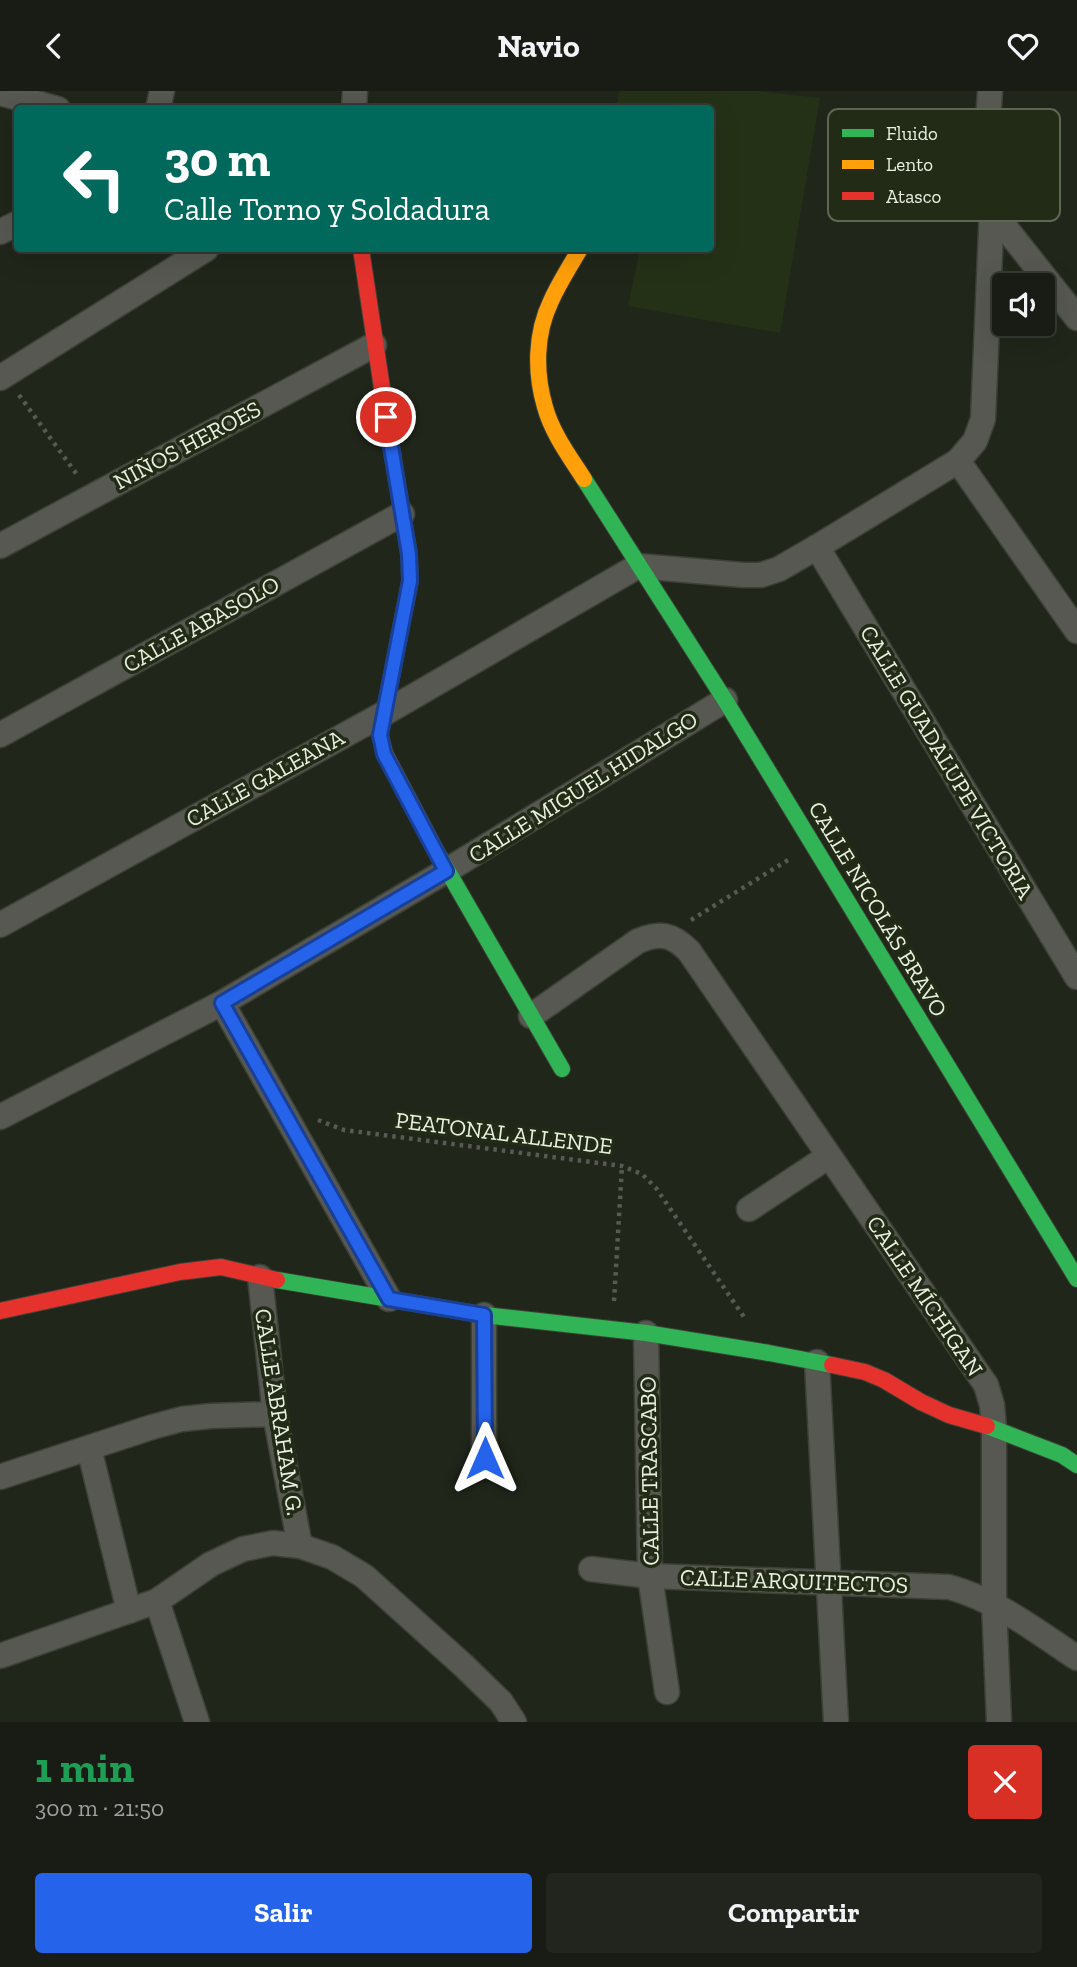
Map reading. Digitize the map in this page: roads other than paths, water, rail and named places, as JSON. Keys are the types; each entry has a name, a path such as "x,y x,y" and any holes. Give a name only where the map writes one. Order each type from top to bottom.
{"street":[{"path":"989,109 990,91"},
{"path":"0,93 44,105"},
{"path":"638,566 761,575 779,569 958,461 975,441 983,419 991,221"},
{"path":"1002,221 1077,318"},
{"path":"2,373 201,252"},
{"path":"361,252 409,554 410,581 380,735 384,754 446,871 562,1069"},
{"name":"CALLE NICOLÁS BRAVO","path":"578,252 550,302 540,333 538,372 545,409 562,444 724,701 1077,1279"},
{"name":"NIÑOS HEROES","path":"0,546 374,345"},
{"path":"958,461 1077,631"},
{"name":"CALLE ABASOLO","path":"0,735 402,513"},
{"name":"CALLE GUADALUPE VICTORIA","path":"817,547 1077,977"},
{"name":"CALLE GALEANA","path":"0,925 383,714 638,566"},
{"name":"CALLE MIGUEL HIDALGO","path":"0,1117 222,1003 446,871 724,701"},
{"name":"CALLE MÍCHIGAN","path":"531,1016 638,941 653,935 679,941 689,951 986,1385 992,1405 994,1428 994,1604 999,1722"},
{"path":"222,1003 389,1299"},
{"path":"749,1209 829,1157"},
{"path":"0,1311 180,1272 221,1267 260,1277 484,1315 646,1333 865,1372 948,1415 994,1428 1062,1455 1077,1465"},
{"name":"CALLE ABRAHAM G.","path":"260,1277 275,1414 300,1546"},
{"path":"484,1315 485,1458"},
{"name":"CALLE TRASCABO","path":"646,1333 650,1576 667,1692"},
{"path":"817,1362 836,1722"},
{"path":"0,1477 182,1419 275,1414"},
{"path":"89,1448 129,1611"},
{"path":"0,1656 157,1601 211,1565 243,1549 273,1543 300,1546 332,1557 364,1576 501,1702 514,1722"},
{"name":"CALLE ARQUITECTOS","path":"591,1569 650,1576 949,1587 994,1604 1077,1658"},
{"path":"157,1601 197,1722"}]}
